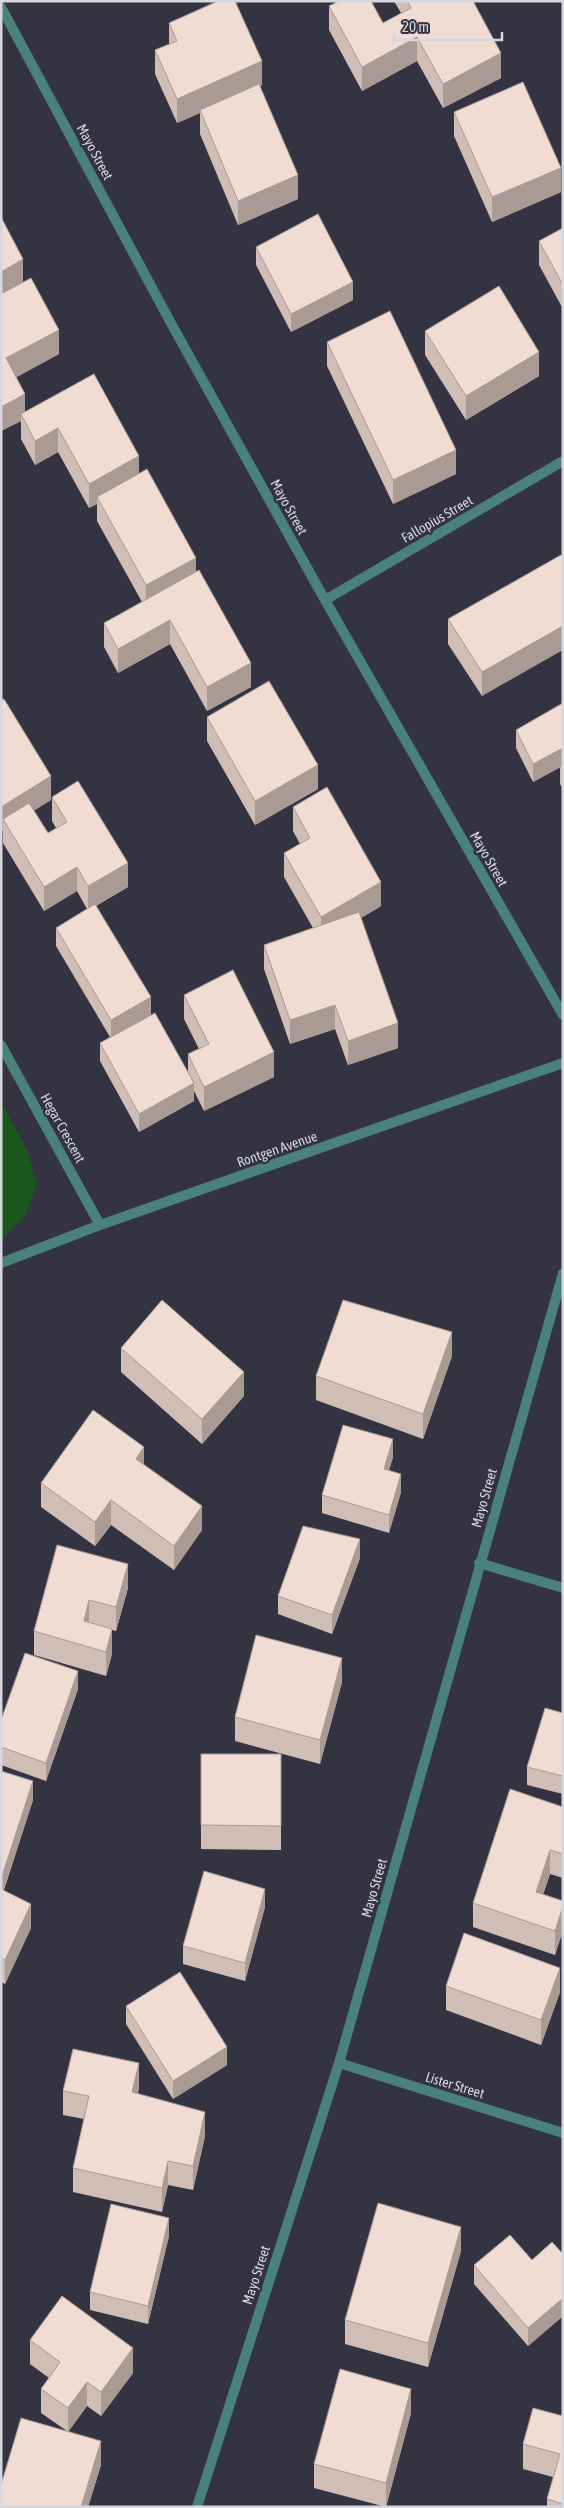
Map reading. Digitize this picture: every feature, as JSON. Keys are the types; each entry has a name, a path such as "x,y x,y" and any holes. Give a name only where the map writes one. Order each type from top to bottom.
{"street":[{"name":"Mayo Street","path":"1,7 172,325 325,600 563,1014"},
{"name":"Fallopius Street","path":"325,600 563,461"},
{"name":"Hegar Crescent","path":"1,1045 100,1225"},
{"name":"Rontgen Avenue","path":"1,1263 100,1225 563,1063"},
{"name":"Mayo Street","path":"197,2507 339,2063 479,1563 563,1273"},
{"path":"479,1563 563,1588"},
{"name":"Lister Street","path":"339,2063 563,2133"}],"green space":[{"path":"1,1103 27,1149 37,1183 26,1215 1,1240"}],"building":[{"path":"218,1 235,1 262,61 177,99 155,50 177,41 169,23"},
{"path":"339,1 371,1 383,23 411,8 407,1 473,1 501,53 443,84 417,37 362,67 329,6"},
{"path":"523,82 561,168 492,197 454,112"},
{"path":"259,84 298,175 238,201 200,110"},
{"path":"318,214 353,282 291,314 256,247"},
{"path":"1,217 23,259 1,272"},
{"path":"563,228 563,285 539,241"},
{"path":"31,278 59,330 6,358 25,394 1,407 1,294"},
{"path":"499,286 539,352 466,396 425,331"},
{"path":"390,311 456,450 393,480 327,342"},
{"path":"94,374 139,456 89,484 58,428 35,441 21,414"},
{"path":"147,469 196,558 146,585 97,497"},
{"path":"561,555 563,557 563,626 482,672 448,619"},
{"path":"199,570 251,663 207,687 170,620 118,649 104,623"},
{"path":"269,681 318,765 255,801 207,717"},
{"path":"4,699 51,776 1,807 1,700"},
{"path":"563,703 563,748 533,764 516,730"},
{"path":"78,781 128,863 88,886 77,867 44,887 3,819 29,803 48,833 67,822 52,797"},
{"path":"327,787 381,882 321,917 284,853 310,838 293,807"},
{"path":"95,904 151,997 111,1020 56,928"},
{"path":"359,912 398,1023 348,1041 335,1005 290,1020 264,945"},
{"path":"233,970 274,1052 204,1087 188,1054 209,1044 184,995"},
{"path":"155,1013 194,1083 139,1114 100,1043"},
{"path":"162,1300 244,1372 202,1419 121,1348"},
{"path":"343,1300 452,1332 423,1414 316,1376"},
{"path":"93,1410 144,1447 136,1459 202,1506 174,1546 111,1500 95,1522 41,1483"},
{"path":"343,1425 393,1439 384,1469 401,1474 389,1515 322,1495"},
{"path":"303,1526 360,1539 332,1615 278,1596"},
{"path":"57,1545 128,1564 116,1607 89,1600 84,1621 112,1629 106,1652 34,1631"},
{"path":"256,1635 342,1658 320,1740 235,1717"},
{"path":"25,1653 78,1671 46,1763 1,1747 1,1720"},
{"path":"545,1708 563,1713 563,1776 527,1767"},
{"path":"201,1754 281,1754 281,1826 201,1825"},
{"path":"1,1771 33,1781 2,1876 1,1876"},
{"path":"510,1789 563,1807 563,1854 550,1850 536,1892 563,1901 555,1931 473,1903"},
{"path":"204,1871 265,1889 245,1963 183,1946"},
{"path":"1,1889 31,1904 5,1960 1,1958"},
{"path":"464,1933 560,1968 541,2020 446,1986"},
{"path":"180,1972 227,2047 173,2081 126,2006"},
{"path":"73,2049 139,2063 132,2092 205,2112 193,2166 168,2161 162,2188 73,2168 89,2096 63,2091"},
{"path":"378,2203 461,2227 428,2343 345,2320"},
{"path":"111,2204 169,2218 148,2306 90,2292"},
{"path":"510,2235 532,2260 552,2242 563,2254 563,2298 528,2328 474,2265"},
{"path":"62,2296 133,2348 101,2392 87,2382 68,2408 41,2389 60,2362 30,2340"},
{"path":"340,2369 411,2389 386,2483 314,2464"},
{"path":"533,2408 563,2416 563,2504 547,2499 560,2454 523,2444"},
{"path":"21,2418 101,2441 81,2507 1,2507 1,2485"}]}
